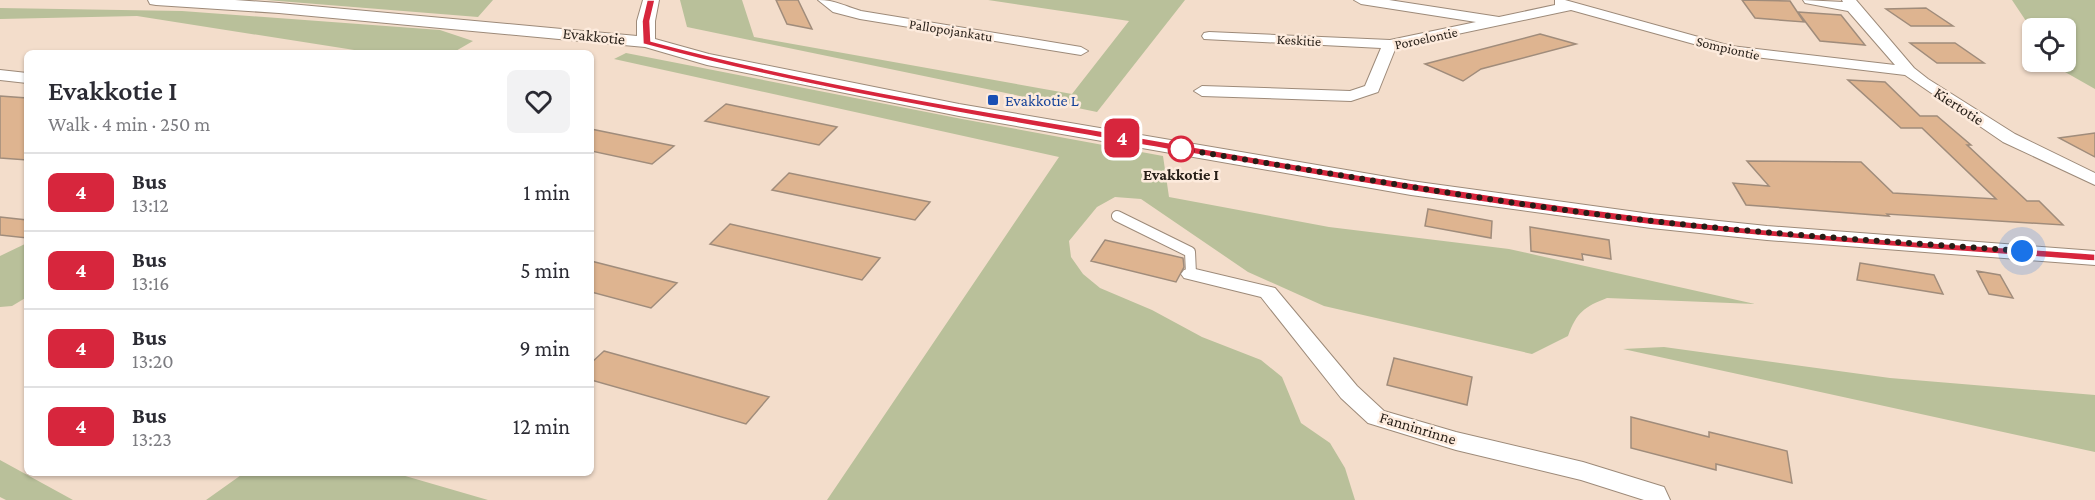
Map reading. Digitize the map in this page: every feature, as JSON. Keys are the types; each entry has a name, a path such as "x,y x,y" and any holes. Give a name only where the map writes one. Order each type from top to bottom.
{"street":[{"name":"Evakkotie","path":"156,0 279,8 646,42 708,59 959,110 1411,188 1662,222 2095,258"},
{"path":"646,42 646,21 651,0"},
{"name":"Pallopojankatu","path":"825,0 838,9 860,15 1081,51"},
{"path":"1361,0 1506,21"},
{"name":"Sompiontie","path":"1551,0 1730,50 1909,72"},
{"path":"1810,0 1851,4"},
{"name":"Kiertotie","path":"1851,4 1909,72 2009,138 2095,180"},
{"name":"Poroelontie","path":"1202,91 1351,96 1372,90 1390,44 1571,6"},
{"name":"Keskitie","path":"1209,36 1390,44"},
{"path":"0,75 24,78"},
{"name":"Fanninrinne","path":"1191,274 1268,292 1349,392 1376,417 1456,441 1583,471 1655,494 1657,500"}],"lane":[{"path":"1117,216 1190,252 1191,274"}],"green space":[{"path":"266,0 493,0 478,17"},
{"path":"680,0 742,0 754,37 1072,94 1129,21 988,0 1185,0 1097,112 687,27"},
{"path":"2012,0 2095,0 2095,89 2065,72 2076,72 2076,18 2024,18"},
{"path":"0,8 182,11 440,30 473,41 457,50 354,50 137,16 0,19"},
{"path":"626,53 1163,156 1169,197 1329,227 1509,249 1755,304 1607,298 1582,311 1568,336 1532,354 1324,306 1248,272 1141,199 1115,197 1097,207 1069,241 1071,257 1083,274 1100,288 1152,310 1202,337 1261,360 1282,377 1301,423 1330,443 1345,468 1355,500 827,500 1059,157 614,59"},
{"path":"24,244 24,299 12,306 0,307 0,256"},
{"path":"1664,347 1890,378 2095,395 2095,452 1623,349"},
{"path":"0,460 24,473 24,476 29,476 73,500 6,500 0,497"},
{"path":"240,476 405,476 488,500 206,500"}],"building":[{"path":"776,0 798,0 812,29 787,24"},
{"path":"1742,0 1790,1 1804,22 1755,18"},
{"path":"1926,8 1953,26 1911,26 1886,9"},
{"path":"1798,12 1841,15 1865,45 1820,41"},
{"path":"1540,34 1576,44 1481,69 1463,81 1425,64"},
{"path":"1910,43 1955,43 1984,63 1937,63"},
{"path":"1848,80 1885,82 1920,116 1937,116 1971,145 1967,145 2027,201 2039,201 2063,225 1887,214 1889,216 1746,205 1733,183 1769,186 1747,161 1861,162 1893,193 1996,199 1922,128 1901,128"},
{"path":"0,96 24,98 24,160 0,158"},
{"path":"726,104 837,127 819,145 705,121"},
{"path":"594,130 674,146 652,164 594,152"},
{"path":"2095,133 2095,157 2059,138"},
{"path":"789,173 930,202 915,220 772,190"},
{"path":"1428,209 1492,221 1491,238 1425,226"},
{"path":"0,217 24,220 24,238 0,235"},
{"path":"730,224 880,258 862,280 710,244"},
{"path":"1530,227 1609,240 1611,259 1582,254 1583,260 1531,251"},
{"path":"1105,240 1183,258 1184,267 1176,282 1091,261"},
{"path":"594,262 677,283 651,308 594,293"},
{"path":"1860,263 1934,275 1943,294 1857,280"},
{"path":"1977,271 2000,275 2013,298 1989,294"},
{"path":"604,351 769,397 746,424 594,381 594,360"},
{"path":"1394,358 1472,377 1467,405 1387,385"},
{"path":"1631,417 1709,437 1709,432 1787,451 1792,483 1716,464 1716,470 1631,448"}],"bus line":[{"name":"4","path":"651,0 646,21 646,42 708,59 811,81 980,113 1411,188 1651,221 2095,258"}],"place":[{"name":"Evakkotie L","path":"993,100"},
{"name":"Evakkotie I","path":"1181,149"}],"route":[{"path":"1181,149 1411,188 1651,221 2022,251"}]}
